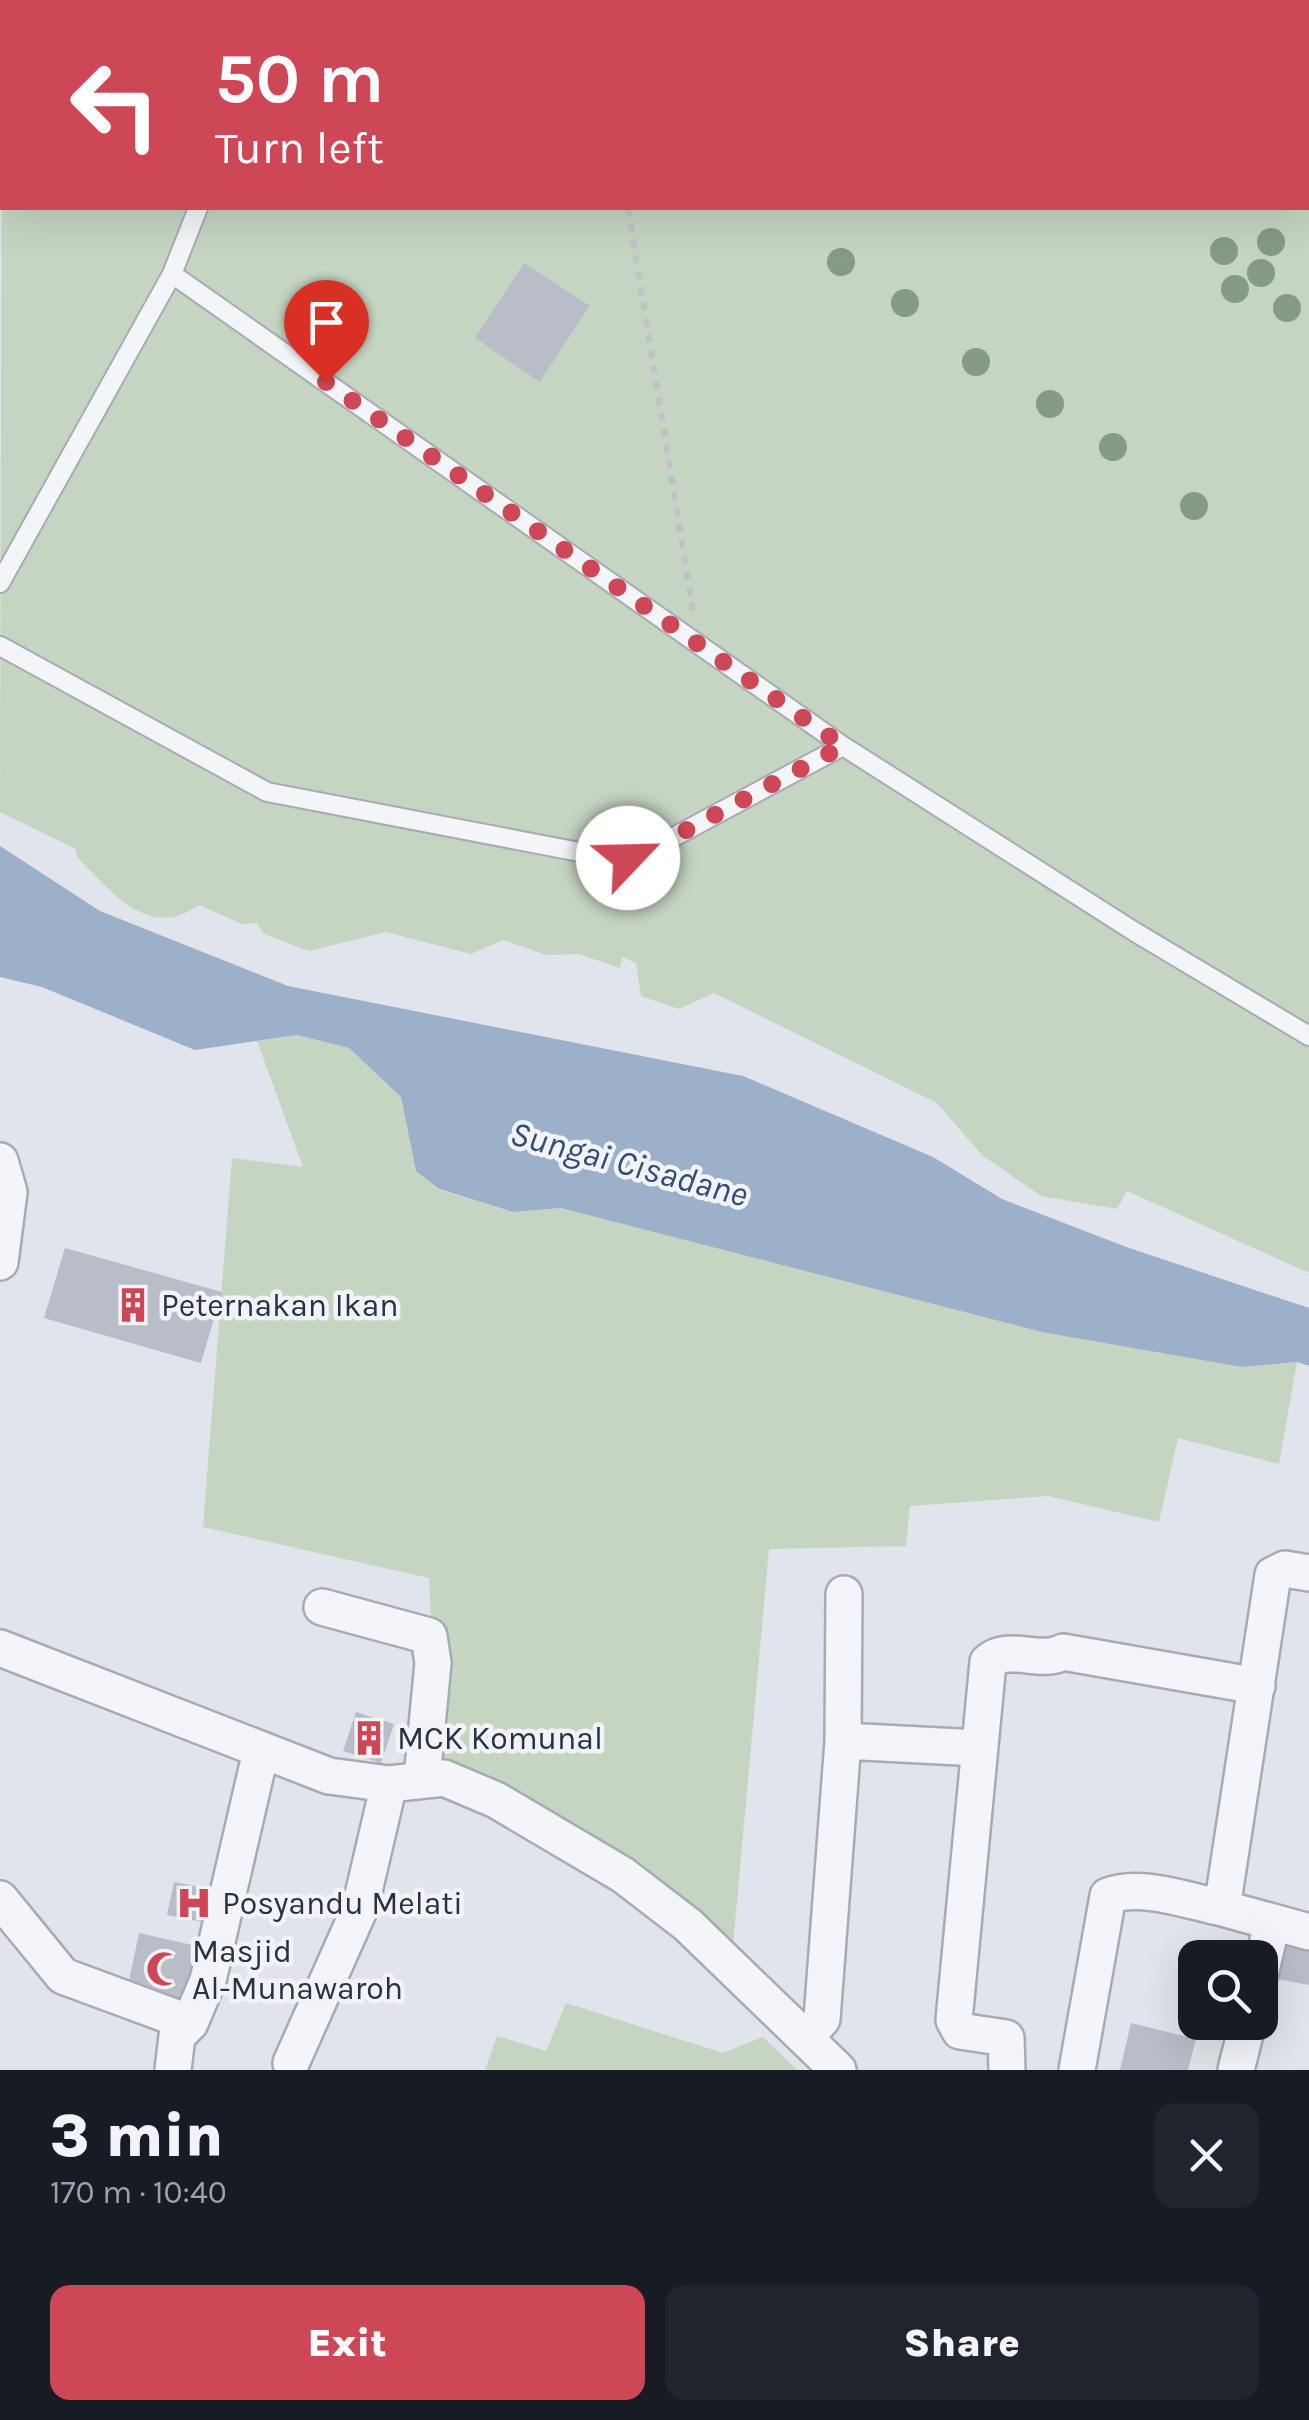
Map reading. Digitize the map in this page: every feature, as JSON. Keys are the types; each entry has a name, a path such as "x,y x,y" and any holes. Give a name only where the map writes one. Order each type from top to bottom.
{"street":[{"path":"0,1160 9,1192 0,1262"},
{"path":"1222,1908 1273,1576 1285,1569 1309,1573"},
{"path":"806,2037 822,2019 843,1741 844,1594"},
{"path":"290,2063 360,1908 406,1781 433,1663 429,1636 322,1607"},
{"path":"0,1648 329,1776 406,1781 444,1778 469,1786 623,1874 688,1924 838,2070"},
{"path":"1007,2070 1006,2038 960,2031 954,2020 988,1662 1001,1653 1052,1658 1063,1652 1258,1686"},
{"path":"843,1741 979,1748"},
{"path":"172,2070 177,2036 190,2023 208,1980 260,1751"},
{"path":"1077,2070 1108,1896 1117,1892 1162,1896 1309,1932"},
{"path":"0,1900 63,1976 190,2023"},
{"path":"1268,1940 1272,1924"},
{"path":"1236,2070 1244,2040"}],"lane":[{"path":"0,583 172,274 197,210"},
{"path":"172,274 843,746 1135,932 1309,1036"},
{"path":"0,646 267,792 600,856 640,855 843,746"}],"path":[{"path":"628,210 698,644"}],"green space":[{"path":"2,210 1309,210 1309,1273 1127,1191 1117,1209 1041,1196 982,1155 937,1103 714,993 679,1009 641,996 636,963 622,957 620,968 579,954 547,955 503,940 471,954 386,932 309,951 264,934 257,923 242,924 199,905 181,915 147,915 132,908 104,884 77,857 76,849 0,812","holes":["524,264 590,307 540,381 475,338"]},
{"path":"297,1035 349,1048 401,1097 416,1170 439,1190 513,1212 561,1208 1242,1367 1297,1362 1279,1464 1178,1438 1159,1522 1048,1496 910,1506 906,1546 769,1549 732,1956 439,1761 429,1578 203,1527 232,1158 303,1167 257,1041"},
{"path":"566,2003 723,2053 763,2037 797,2070 485,2070 497,2036 546,2051"}],"water":[{"name":"Sungai Cisadane","path":"0,846 100,911 288,986 743,1076 933,1157 1002,1199 1129,1248 1309,1308 1309,1366 1297,1362 1242,1367 1042,1332 561,1208 513,1212 439,1189 416,1171 401,1097 349,1048 297,1035 195,1050 42,987 0,977"}],"building":[{"path":"524,263 590,306 540,382 475,338"},
{"name":"Peternakan Ikan","path":"65,1248 222,1292 201,1363 44,1318"},
{"name":"MCK Komunal","path":"356,1712 394,1724 381,1763 343,1751"},
{"name":"Posyandu Melati","path":"174,1882 221,1891 214,1924 167,1915"},
{"name":"Masjid Al-Munawaroh","path":"139,1933 201,1947 188,2004 127,1991"},
{"path":"1284,1935 1309,1939 1309,1985 1278,1979"},
{"path":"1131,2023 1178,2035 1178,2040 1196,2040 1188,2070 1120,2070"}],"place":[{"name":"Peternakan Ikan","path":"133,1305"},
{"name":"MCK Komunal","path":"369,1738"},
{"name":"Posyandu Melati","path":"194,1903"},
{"name":"Masjid Al-Munawaroh","path":"164,1969"}],"route":[{"path":"326,382 843,746 628,858"}]}
